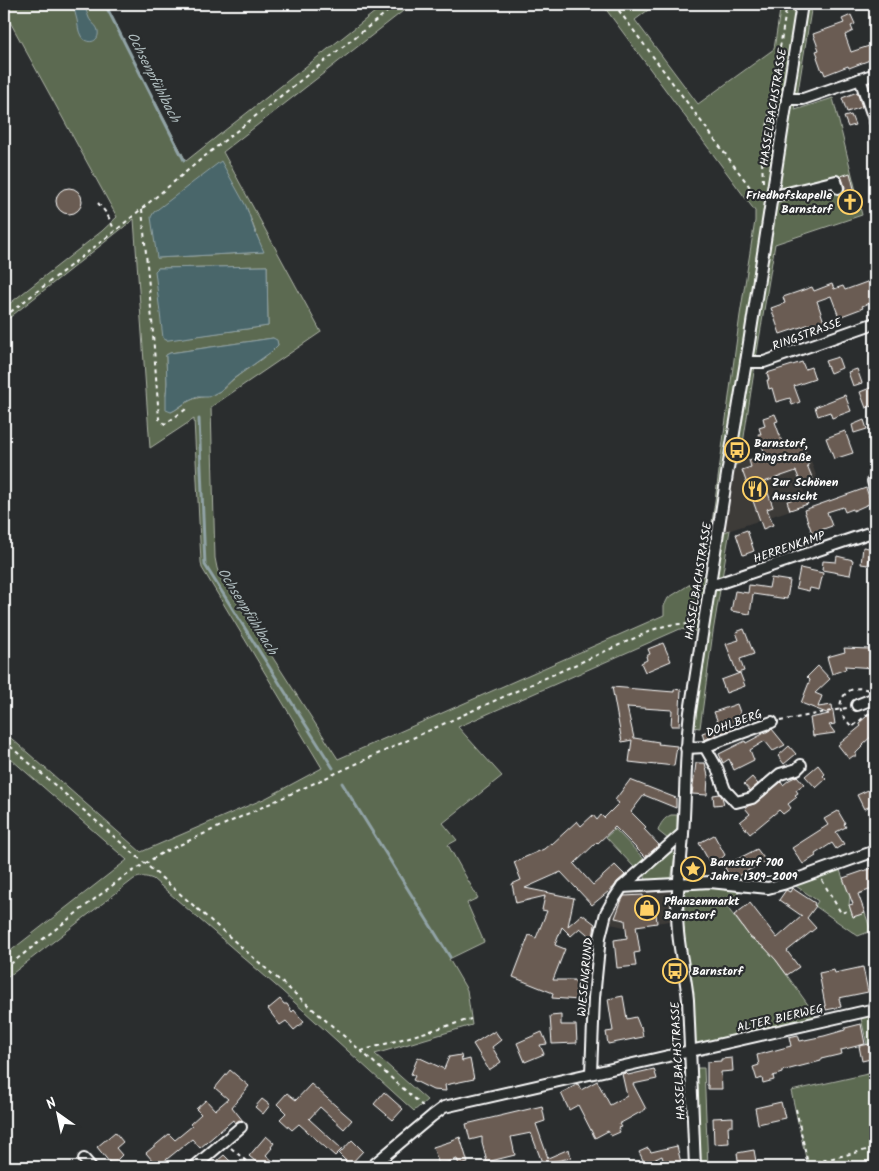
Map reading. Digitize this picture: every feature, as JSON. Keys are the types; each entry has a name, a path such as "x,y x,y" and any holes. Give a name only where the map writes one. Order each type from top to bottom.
{"street":[{"name":"HASSELBACHSTRASSE","path":"695,1167 688,1000 686,975 678,932 678,884 683,833 686,748 727,472 802,4"},
{"path":"787,99 803,99 875,74"},
{"path":"860,79 875,122"},
{"path":"771,197 836,181 838,188"},
{"name":"RINGSTRASSE","path":"746,362 764,362 875,323"},
{"name":"HERRENKAMP","path":"711,583 718,584 875,531"},
{"path":"856,706 875,698"},
{"name":"DOHLBERG","path":"686,748 705,747 772,722"},
{"name":"DOHLBERG","path":"705,747 717,768 725,790 736,802 752,798 780,774 797,769 801,765"},
{"name":"WIESENGRUND","path":"591,1073 594,998 600,937 606,913 622,887 683,833"},
{"path":"622,887 710,882 768,888 875,851"},
{"name":"ALTER BIERWEG","path":"690,1051 875,1009"},
{"path":"371,1167 444,1106 690,1051"},
{"path":"194,1167 241,1127"},
{"path":"84,1159 91,1167"}],"path":[{"path":"4,317 397,4"},
{"path":"614,4 769,212"},
{"path":"763,187 762,160 787,4"},
{"path":"98,204 107,214 114,231"},
{"path":"142,209 159,419 165,424 190,406"},
{"path":"4,970 122,878 162,853 465,714 655,630 667,625 681,624 703,627"},
{"path":"772,722 856,706"},
{"path":"4,741 432,1116"},
{"path":"818,871 841,913 847,911"},
{"path":"361,1052 471,1019"},
{"path":"796,1109 809,1167"},
{"path":"223,1141 253,1167"},
{"path":"808,1164 875,1148"}],"shaded area":[{"path":"804,441 818,481 802,486 808,504 722,533 730,466"},
{"path":"677,885 677,920 625,927 606,923 624,888"}],"green space":[{"path":"4,4 105,4 186,161 385,4 412,4 223,152 321,332 211,407 215,558 219,574 338,759 664,615 664,606 668,598 705,575 755,211 602,4 656,4 635,20 698,104 774,49 781,4 812,4 795,110 833,98 862,215 775,244 740,463 730,467 722,533 730,530 713,632 700,728 693,727 708,633 680,629 458,727 502,776 443,823 457,840 448,845 478,898 467,903 484,942 449,959 467,990 472,1025 375,1054 427,1100 414,1111 282,991 150,878 139,877 134,879 4,980 4,956 127,860 4,753 4,732 141,852 266,798 322,768 202,568 194,419 150,448 134,219 4,322 4,308 117,217 4,11","holes":["246,206 263,252 157,258","267,266 268,326 166,340 158,268","273,338 277,341 278,345 222,390 191,400 171,412 166,395 166,355"]},
{"path":"671,815 677,815 677,830 668,839 658,831 666,818"},
{"path":"615,829 645,860 635,868 606,837"},
{"path":"669,852 675,854 671,881 648,883 645,878 646,872"},
{"path":"838,865 850,897 849,905 853,917 865,913 871,931 858,936 815,906 818,901 790,882"},
{"path":"680,886 744,886 727,907 750,937 765,948 776,960 819,1020 692,1048 679,932"},
{"path":"875,1010 875,1167 808,1167 791,1091 872,1073 860,1014"},
{"path":"697,1068 704,1068 708,1167 700,1167"}],"water":[{"path":"74,4 83,4 90,20 98,31 95,40 89,42 81,36"},
{"path":"221,161 246,206 264,252 157,258 151,217 154,212"},
{"path":"267,266 268,326 169,340 163,338 155,271 158,268"},
{"path":"273,338 277,340 278,345 271,352 233,379 220,391 208,397 197,397 171,412 166,410 166,355"}],"building":[{"path":"851,15 855,24 851,26 853,31 845,35 851,52 875,44 875,58 825,75 817,57 816,51 819,50 813,34 844,23 842,19"},
{"path":"857,92 862,107 847,112 842,98"},
{"path":"851,115 855,125 848,127 844,117"},
{"path":"850,173 859,208 845,212 841,195 844,194 845,187 841,176"},
{"path":"69,188 78,192 82,201 78,210 69,214 60,210 56,201 60,192"},
{"path":"875,279 875,301 862,306 863,308 839,317 831,296 817,301 825,325 812,330 810,324 780,334 771,308 785,303 783,297 812,287 814,291 832,284 834,289 843,286 845,290"},
{"path":"838,357 842,368 830,373 825,361"},
{"path":"802,362 805,369 811,367 815,379 794,386 800,402 792,405 790,398 776,402 772,388 769,389 767,373"},
{"path":"857,369 862,383 853,386 848,372"},
{"path":"875,386 875,405 866,408 860,392"},
{"path":"845,395 851,411 832,418 830,412 818,416 815,407"},
{"path":"775,414 778,421 775,422 784,447 801,441 809,464 807,465 814,482 802,486 796,471 764,482 773,507 767,509 773,525 763,529 742,470 751,467 749,460 765,454 758,434 761,434 759,428 765,426 763,418"},
{"path":"864,420 867,429 854,433 852,425"},
{"path":"845,431 853,453 834,459 826,438"},
{"path":"866,488 871,503 853,511 853,509 845,512 843,507 827,512 832,526 812,533 804,510"},
{"path":"805,495 808,504 790,510 787,501"},
{"path":"747,530 754,551 743,555 736,534"},
{"path":"863,547 875,549 875,560 869,559 868,565 861,564"},
{"path":"837,556 853,560 850,575 822,570 823,561 836,562"},
{"path":"800,568 823,573 819,590 810,588 809,591 796,588"},
{"path":"771,578 790,581 787,599 753,594 750,614 731,611 735,591 748,593 749,585 769,588"},
{"path":"744,629 754,654 740,659 744,671 737,673 726,644 739,640 736,632"},
{"path":"663,643 671,661 645,672 641,663 647,660 646,656 650,654 648,649"},
{"path":"875,647 875,668 845,666 846,669 832,674 827,657 845,652 844,648 869,649"},
{"path":"818,666 830,679 815,693 822,696 818,707 832,705 835,724 829,725 835,733 813,736 810,718 829,714 801,703 810,680 807,677"},
{"path":"740,673 745,686 726,693 721,680"},
{"path":"612,687 674,692 674,689 681,690 679,726 671,726 672,710 627,707 634,738 659,742 658,744 677,746 674,766 629,762 632,740 622,742"},
{"path":"737,704 741,715 733,718 737,727 722,733 714,712"},
{"path":"875,709 875,733 863,744 856,753 856,756 849,759 838,745 861,726 859,723"},
{"path":"714,729 716,735 704,740 702,733"},
{"path":"772,729 785,745 773,751 765,741 750,750 754,760 734,770 729,759 723,763 719,754 745,741 746,743"},
{"path":"789,746 796,754 784,764 778,756"},
{"path":"696,763 705,763 708,776 707,795 692,794"},
{"path":"818,765 825,774 823,776 826,779 816,788 805,776"},
{"path":"797,776 804,784 796,790 798,793 795,795 797,797 788,804 791,808 783,814 779,810 750,834 740,822 750,814 745,808 756,803 781,782 783,785"},
{"path":"752,777 758,784 750,791 744,784"},
{"path":"630,780 676,798 676,808 644,795 631,812 646,827 644,829 659,845 645,857 615,827 597,842 574,864 593,885 615,865 625,875 592,905 561,872 525,888 574,898 568,926 582,914 595,924 593,939 580,928 571,936 562,927 555,945 565,949 553,980 574,980 574,982 580,983 579,1000 552,998 553,993 513,977 529,935 536,938 547,911 542,910 545,896 516,903 512,884 521,880 514,862 552,844 577,821 581,826 593,815 597,820 601,815 604,818 619,803 615,800"},
{"path":"875,787 875,804 864,809 857,795"},
{"path":"720,794 724,804 714,805 713,795"},
{"path":"838,811 846,827 836,832 844,844 836,849 832,843 803,864 792,848 828,825 824,819"},
{"path":"714,835 725,855 713,866 699,843"},
{"path":"757,849 766,861 736,877 730,877 724,866"},
{"path":"875,867 875,888 858,894 865,913 853,917 849,905 853,904 843,878"},
{"path":"792,888 815,903 814,905 816,906 807,918 816,928 787,951 799,967 787,975 765,948 750,937 734,915 750,903 777,938 802,916 779,900 786,890 790,892"},
{"path":"643,895 644,905 655,903 657,923 636,926 640,952 634,953 636,966 617,968 614,940 627,938 625,920 615,918 624,896"},
{"path":"863,967 868,992 839,998 841,1007 826,1010 819,973 834,970 835,973"},
{"path":"623,996 627,1019 636,1017 641,1026 643,1037 608,1044 606,1032 613,1031 608,999"},
{"path":"280,999 284,1004 287,1004 292,1012 294,1010 304,1022 294,1030 286,1021 280,1025 268,1009"},
{"path":"561,1015 561,1025 576,1025 577,1043 552,1044 550,1016"},
{"path":"861,1024 865,1044 841,1050 842,1054 821,1059 821,1061 782,1071 782,1073 773,1076 774,1080 763,1083 762,1078 757,1080 753,1067 759,1065 757,1055 791,1046 789,1037 798,1035 800,1041 824,1036"},
{"path":"495,1031 501,1040 492,1047 501,1062 489,1070 473,1044"},
{"path":"542,1032 547,1044 540,1045 544,1054 525,1062 517,1043"},
{"path":"875,1043 875,1058 862,1061 859,1046"},
{"path":"461,1055 462,1061 470,1059 474,1079 445,1085 446,1091 433,1090 413,1080 415,1076 411,1074 418,1057 444,1069 449,1057"},
{"path":"732,1058 733,1071 721,1072 722,1089 708,1089 707,1062"},
{"path":"654,1069 657,1079 633,1084 646,1109 619,1124 621,1127 618,1128 620,1132 611,1136 608,1131 595,1138 578,1105 569,1110 561,1093 578,1084 581,1090 597,1081 610,1105 627,1096 622,1074 626,1073 628,1075"},
{"path":"230,1070 249,1086 232,1107 243,1121 239,1120 235,1123 233,1120 200,1148 192,1139 157,1167 144,1167 152,1160 146,1153 169,1134 175,1140 192,1126 190,1124 201,1114 196,1109 206,1100 215,1110 228,1099 215,1088"},
{"path":"311,1084 352,1120 344,1129 320,1107 309,1119 342,1149 335,1156 299,1124 292,1130 280,1119 286,1113 277,1104 287,1093 296,1100"},
{"path":"384,1092 403,1109 393,1120 374,1104"},
{"path":"262,1099 270,1105 263,1114 255,1107"},
{"path":"781,1102 785,1118 758,1124 755,1108"},
{"path":"542,1106 545,1121 536,1124 548,1158 569,1149 571,1158 543,1165 531,1133 511,1137 515,1155 487,1162 482,1137 470,1140 466,1124"},
{"path":"733,1117 733,1126 728,1126 729,1143 714,1144 713,1118"},
{"path":"115,1132 123,1142 116,1148 122,1155 117,1160 123,1167 105,1167 110,1163 97,1147"},
{"path":"266,1136 274,1143 266,1155 274,1162 270,1167 262,1167 249,1156"},
{"path":"460,1137 468,1163 459,1165 457,1159 439,1165 433,1147"},
{"path":"352,1140 363,1151 350,1165 339,1154"},
{"path":"677,1146 682,1167 665,1167 662,1156 645,1164 639,1152 648,1148 651,1152"},
{"path":"754,1150 757,1167 739,1167 737,1153"},
{"path":"224,1155 236,1167 210,1167"}],"waterway":[{"name":"Ochsenpfühlbach","path":"105,4 184,160"},
{"name":"Ochsenpfühlbach","path":"199,419 205,565 333,768"},
{"name":"Ochsenpfühlbach","path":"342,783 450,957"}],"place":[{"name":"Friedhofskapelle Barnstorf","path":"850,202"},
{"name":"Barnstorf, Ringstraße","path":"737,450"},
{"name":"Zur Schönen Aussicht","path":"755,489"},
{"name":"Barnstorf 700 Jahre 1309-2009","path":"693,869"},
{"name":"Pflanzenmarkt Barnstorf","path":"647,908"},
{"name":"Barnstorf","path":"675,971"}]}
